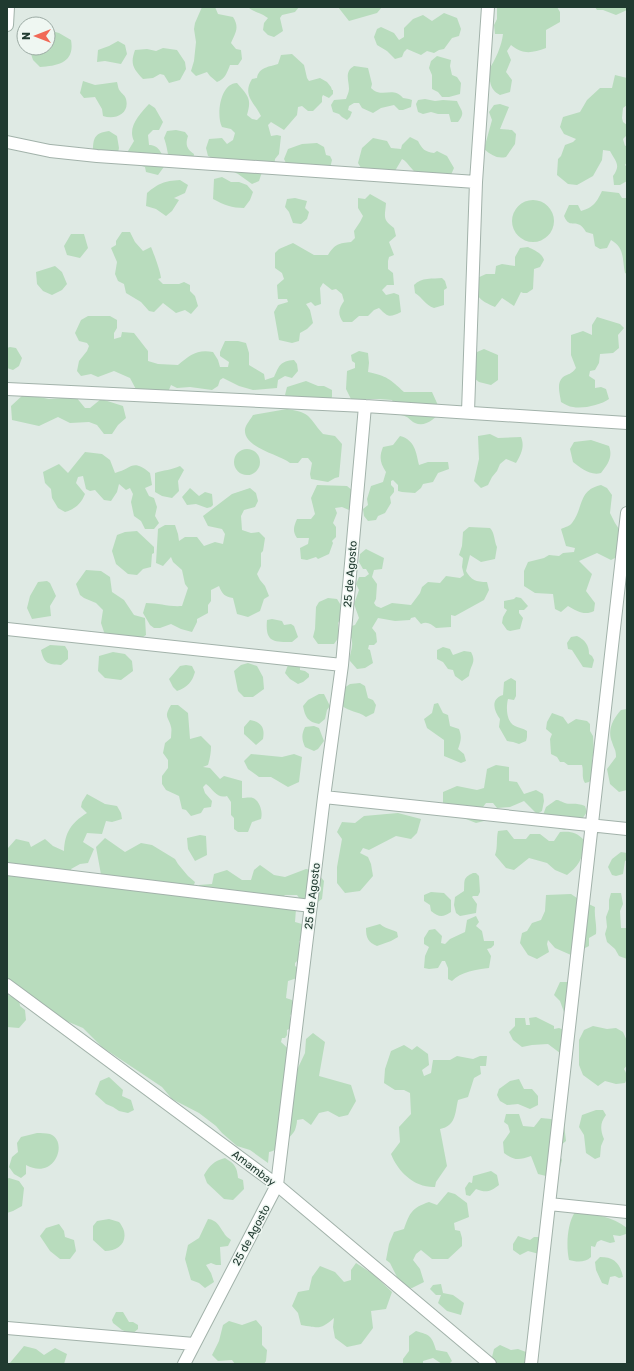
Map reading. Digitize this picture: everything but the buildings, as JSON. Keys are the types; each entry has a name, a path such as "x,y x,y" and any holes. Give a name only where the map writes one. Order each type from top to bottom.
{"street":[{"path":"7,25 8,7"},
{"path":"468,412 476,182 488,7"},
{"path":"7,142 50,151 97,156 476,182"},
{"path":"7,390 366,406 627,423"},
{"name":"25 de Agosto","path":"184,1364 277,1185 324,796 342,665 366,406"},
{"path":"531,1364 627,514"},
{"path":"7,629 342,665"},
{"path":"324,796 627,829"},
{"path":"7,869 311,906"},
{"name":"Amambay","path":"7,985 277,1185 490,1364"},
{"path":"549,1204 627,1212"},
{"path":"7,1328 194,1344"}],"green space":[{"path":"202,7 215,7 218,14 233,17 236,24 236,30 231,43 236,49 241,50 242,59 238,65 230,65 224,77 217,82 207,72 196,76 191,71 194,61 196,42 194,29 195,23"},
{"path":"248,7 299,7 295,12 282,15 280,18 283,31 274,37 268,35 263,30 264,23 268,18"},
{"path":"338,7 382,7 377,13 349,21"},
{"path":"557,7 560,12 560,22 546,30 546,48 524,52 511,45 507,51 511,60 506,72 512,80 510,92 500,95 496,93 492,87 489,69 498,53 503,34 495,34 494,25 497,19 497,8"},
{"path":"595,7 627,7 627,10 616,15 603,10 597,10"},
{"path":"444,13 457,18 461,29 459,36 452,38 444,49 434,53 427,51 421,55 407,49 402,57 395,59 387,51 377,45 374,37 377,29 381,27 394,33 399,40 404,37 404,28 413,19 423,15 432,21"},
{"path":"56,32 71,40 71,53 68,58 59,64 40,67 33,60 32,56 56,56"},
{"path":"118,41 125,45 127,54 121,64 105,61 97,62 98,50"},
{"path":"163,48 177,50 185,62 186,69 180,80 169,83 164,75 160,74 153,78 143,79 133,66 135,50 147,49 156,51"},
{"path":"292,54 304,65 309,81 320,78 327,82 333,90 333,94 329,98 323,95 322,102 313,111 308,111 302,106 298,107 297,115 284,130 271,122 268,125 271,136 281,136 279,154 275,159 274,168 262,172 259,181 252,184 232,171 229,166 208,156 206,148 209,139 222,138 227,144 233,140 235,133 231,129 222,127 219,115 223,94 227,88 231,84 237,83 244,91 249,101 247,115 252,119 257,120 261,116 250,98 248,90 252,79 257,78 258,74 262,70 278,64 281,55"},
{"path":"437,56 451,60 450,66 452,75 457,77 461,83 460,94 442,97 438,92 432,89 432,75 429,68 431,61"},
{"path":"354,66 368,68 372,84 371,88 376,92 397,93 403,98 412,100 411,107 399,110 394,105 381,108 373,113 362,108 359,103 354,103 349,106 348,110 352,112 347,120 339,114 333,112 331,105 334,100 346,99 349,90 348,74"},
{"path":"615,75 627,78 627,105 623,108 622,118 623,122 627,125 627,135 623,139 625,146 627,145 627,162 625,165 627,167 627,181 620,185 614,185 613,176 617,169 617,164 610,151 603,150 602,160 593,176 577,185 568,184 557,175 558,159 561,156 565,145 576,139 564,134 560,127 563,117 580,112 587,100 600,88 612,88"},
{"path":"83,81 95,85 117,82 119,90 126,99 127,104 124,112 120,115 112,117 103,116 102,109 95,97 84,98 80,93"},
{"path":"425,99 435,101 457,101 462,112 462,116 458,122 451,122 449,114 438,114 431,112 423,114 418,112 416,104 418,100"},
{"path":"149,104 155,108 163,122 159,130 153,130 148,135 149,145 153,145 158,149 166,164 158,175 146,172 145,167 132,163 128,151 134,141 132,136 133,126 138,116"},
{"path":"500,104 509,107 500,129 512,130 516,134 515,144 506,157 494,156 484,149 492,120 489,112 494,105"},
{"path":"176,130 185,132 188,136 187,146 194,154 192,167 177,168 170,162 164,138 167,131"},
{"path":"109,131 117,136 119,148 117,157 93,156 93,146 96,136 103,132"},
{"path":"410,137 418,141 422,148 426,151 434,153 437,151 447,156 454,168 450,177 433,177 418,174 402,159 392,176 364,173 358,163 362,148 373,138 387,141 391,148 401,149 402,145"},
{"path":"317,143 324,147 326,155 330,156 332,160 329,172 289,169 284,159 288,149 302,144"},
{"path":"222,177 231,182 239,182 247,185 253,192 250,200 244,208 228,206 213,199 214,179"},
{"path":"180,180 188,185 185,193 174,198 179,200 172,211 166,216 156,209 146,206 147,193 162,183"},
{"path":"602,191 619,193 622,198 627,198 627,274 625,273 621,250 615,243 611,240 607,248 600,249 595,246 593,234 586,232 580,225 569,223 564,216 569,205 578,205 581,211 589,208 596,202"},
{"path":"370,194 386,203 385,217 394,228 396,236 389,242 394,255 389,257 388,269 393,273 394,285 387,285 382,290 386,295 394,293 399,295 401,312 389,316 379,308 374,310 368,316 359,316 352,322 343,322 339,314 344,301 342,294 336,289 332,290 323,283 320,288 321,304 315,306 311,302 306,304 310,310 313,323 300,333 299,341 292,343 279,340 274,312 278,305 288,302 287,299 278,299 277,285 284,279 282,273 275,268 275,253 279,249 293,243 314,255 328,255 333,248 338,245 351,242 355,238 354,231 363,216 358,208 358,198 365,199"},
{"path":"295,198 307,201 305,208 309,212 307,219 301,224 293,223 289,212 285,207 287,199"},
{"path":"529,200 537,200 548,206 554,217 554,225 548,236 537,242 529,242 518,236 512,225 512,217 518,206"},
{"path":"122,232 130,232 135,242 143,251 151,247 161,278 158,279 163,284 179,284 184,282 190,285 190,291 195,296 198,306 191,314 185,310 176,313 163,303 154,312 149,311 141,302 126,293 124,284 118,281 115,274 117,262 111,248 116,245 116,241"},
{"path":"71,234 84,234 88,248 80,258 67,255 64,246"},
{"path":"528,247 540,254 544,260 540,267 534,269 533,289 527,293 521,292 514,306 502,298 495,307 482,300 477,294 475,279 486,274 495,274 496,266 502,264 515,266 515,257 520,248"},
{"path":"55,266 62,272 67,284 62,290 52,295 43,291 37,284 36,272"},
{"path":"442,278 445,281 447,288 444,290 444,305 434,308 428,305 415,293 414,285 417,282 424,280"},
{"path":"88,316 110,316 117,320 117,328 114,333 114,339 121,337 122,332 134,333 148,351 148,361 158,364 178,365 186,358 198,352 207,351 213,352 220,367 228,367 229,362 220,356 220,352 225,341 238,341 246,343 249,353 249,365 264,374 265,380 274,377 279,367 286,362 294,360 297,364 298,371 292,378 285,376 278,380 277,388 253,390 239,386 223,378 220,380 218,386 212,390 190,387 177,388 171,385 166,397 139,395 130,378 114,371 98,377 91,374 81,376 77,371 79,361 89,346 87,343 79,341 75,333 81,320"},
{"path":"597,317 620,324 624,328 618,335 619,348 613,353 600,354 599,363 595,370 590,371 589,376 595,380 595,388 601,387 606,389 609,399 592,406 570,406 561,402 559,385 563,377 571,373 576,368 571,355 571,335 583,331 592,335 592,325"},
{"path":"7,348 16,348 22,358 19,366 13,370 7,368"},
{"path":"484,349 498,355 498,380 491,385 479,382 470,375 468,359"},
{"path":"359,351 368,353 368,372 388,379 404,392 432,392 441,412 430,422 419,424 401,415 392,400 351,399 346,389 347,371 355,368 355,363 352,361 351,355"},
{"path":"306,381 332,390 332,397 327,404 295,404 285,395 287,387"},
{"path":"24,394 49,399 76,397 85,408 90,408 101,399 123,406 126,418 118,425 112,434 104,434 97,425 89,422 70,423 58,417 39,426 12,420 11,406"},
{"path":"287,409 305,414 323,434 335,436 342,444 339,477 328,482 311,479 310,474 312,463 308,458 302,458 298,463 290,463 255,446 246,436 246,425 253,415"},
{"path":"490,434 498,438 521,437 521,453 516,463 506,459 500,464 488,485 481,488 474,481 479,459 478,436"},
{"path":"400,436 409,440 414,447 419,465 428,462 448,462 449,469 438,473 433,482 423,484 415,493 398,491 398,485 393,480 391,481 394,492 390,497 391,503 385,513 378,516 376,520 368,521 364,516 363,509 368,505 367,499 371,486 383,482 386,472 382,466 381,460 383,447 393,445"},
{"path":"591,440 609,446 610,450 610,457 606,467 601,473 597,474 582,469 573,462 570,449 574,442"},
{"path":"247,449 256,453 260,462 256,471 247,475 238,471 234,462 238,453"},
{"path":"85,452 102,454 110,460 115,473 135,465 150,473 152,485 145,488 149,496 154,498 157,507 155,516 159,523 154,529 145,529 141,521 134,516 131,502 133,494 130,488 126,490 119,484 117,492 111,501 104,500 95,490 90,491 86,489 83,476 78,477 76,483 85,494 82,501 75,508 65,512 58,508 52,498 51,489 45,483 43,472 59,464 68,473"},
{"path":"180,466 184,470 178,481 179,491 172,498 162,496 155,492 155,473"},
{"path":"317,485 347,486 353,491 352,506 349,510 342,507 335,508 337,513 333,523 336,527 336,537 332,541 333,543 329,554 318,559 316,557 307,560 301,559 300,548 308,544 309,538 297,538 294,533 294,526 297,519 311,519 315,514 311,498"},
{"path":"601,485 607,488 612,495 610,513 627,541 627,552 611,560 597,553 579,561 592,574 586,591 595,603 594,611 584,613 568,606 561,612 555,609 553,594 535,593 524,586 524,571 528,562 544,558 549,555 559,556 563,553 574,552 575,548 566,546 561,529 572,523 576,517 582,500 588,491"},
{"path":"190,488 199,496 205,492 212,494 213,505 207,508 196,504 187,505 182,497"},
{"path":"250,488 256,493 258,501 255,507 244,510 241,516 242,530 251,533 259,532 265,538 263,551 261,553 261,566 257,574 265,586 269,596 264,599 260,611 248,617 237,614 233,598 224,595 219,586 211,590 211,601 208,605 208,613 197,619 192,632 171,624 160,628 154,628 150,625 143,613 146,603 182,606 188,588 185,584 182,570 173,562 171,557 163,566 156,563 158,529 165,525 175,525 179,541 185,537 197,537 204,546 215,542 223,544 225,534 222,529 208,526 203,516 232,494"},
{"path":"469,527 490,528 493,532 497,547 495,559 481,562 470,555 466,571 474,580 487,582 489,590 484,600 455,616 451,615 451,627 436,628 429,623 421,624 415,617 411,618 410,620 395,621 378,618 372,628 376,633 377,642 374,645 369,645 368,649 370,650 373,663 365,668 357,669 350,661 352,639 348,627 355,625 359,618 354,604 359,590 356,584 359,577 365,577 369,574 366,569 363,569 359,562 360,554 366,549 384,558 382,569 374,570 372,577 377,584 376,599 374,603 376,606 381,608 392,603 411,605 420,593 422,587 428,582 440,583 446,576 460,578 464,575 462,567 463,558 459,555 462,546 463,532"},
{"path":"137,531 154,547 154,553 152,554 151,567 143,569 137,575 128,574 116,564 112,551 117,535 125,532"},
{"path":"86,570 101,571 110,577 112,592 124,600 134,615 145,618 146,635 137,641 105,635 101,623 103,610 96,603 80,595 76,584"},
{"path":"47,581 50,583 56,596 50,606 51,616 32,619 27,608 30,596 38,582"},
{"path":"516,597 521,598 528,606 524,610 519,610 519,613 523,618 520,629 510,631 507,630 502,623 503,617 507,610 504,608 504,601 514,599"},
{"path":"328,598 337,599 342,607 342,616 338,623 339,637 334,644 318,644 313,637 316,607 319,602"},
{"path":"272,619 282,621 284,625 291,624 294,626 298,637 292,642 280,642 269,637 267,633 267,620"},
{"path":"577,636 587,645 589,654 594,660 592,668 583,667 572,650 568,649 567,643 571,637"},
{"path":"50,645 65,646 68,651 68,659 61,665 50,664 45,661 41,650"},
{"path":"443,647 450,649 453,655 464,651 471,652 473,662 469,676 462,681 455,676 453,670 448,669 443,662 437,659 437,650"},
{"path":"113,652 125,654 132,661 133,671 121,680 105,678 98,671 99,656"},
{"path":"248,663 257,666 263,677 264,689 253,697 244,697 238,691 234,671 241,665"},
{"path":"300,664 300,670 309,674 309,677 298,684 290,679 285,673 288,665"},
{"path":"180,666 192,666 195,672 194,676 187,686 177,691 169,679"},
{"path":"511,678 516,681 516,696 514,700 508,699 508,718 512,724 527,731 526,741 519,744 507,741 499,727 500,719 494,706 496,699 503,695 504,682"},
{"path":"360,683 365,686 368,698 373,700 376,705 374,713 366,717 341,705 344,688 350,684"},
{"path":"319,694 324,694 330,706 327,710 325,719 319,724 312,722 308,718 303,706 308,700"},
{"path":"438,703 443,713 448,715 450,726 459,729 461,739 458,749 464,754 466,761 461,763 444,756 444,740 427,728 424,719 432,713 434,704"},
{"path":"171,705 178,705 188,713 190,739 201,736 211,746 208,765 203,767 210,768 220,779 224,776 242,781 242,798 253,798 259,804 262,816 261,819 252,822 248,832 238,832 234,829 234,818 231,815 231,802 227,796 224,797 218,795 206,784 203,787 205,793 212,801 211,807 204,808 201,813 191,816 186,810 182,809 179,796 166,790 162,784 162,776 168,768 168,760 163,753 165,743 171,738 171,728 167,713"},
{"path":"627,709 627,790 619,792 610,784 607,769 616,757 610,733 613,721 618,713 621,710"},
{"path":"552,713 563,717 568,724 576,719 587,721 590,724 590,731 593,736 594,752 592,759 592,779 589,782 585,783 584,781 582,765 568,765 564,762 560,762 557,757 551,754 550,739 552,734 546,729 547,722"},
{"path":"250,720 260,724 264,732 263,739 256,745 244,734 244,727"},
{"path":"314,726 319,728 324,741 318,749 314,751 305,747 302,737 305,727"},
{"path":"251,754 282,757 294,754 302,757 299,782 288,787 271,777 259,777 248,769 244,761"},
{"path":"496,765 509,767 509,781 517,782 524,794 536,790 543,794 544,801 542,811 537,814 524,801 510,807 497,808 493,803 486,803 483,807 488,810 484,821 476,823 456,815 451,806 443,803 443,792 457,786 477,790 484,788 487,769"},
{"path":"87,794 105,804 117,806 121,813 122,819 112,822 106,821 102,834 87,833 83,842 94,849 88,863 80,864 71,869 73,875 102,880 96,847 105,838 125,852 141,843 152,845 175,859 188,876 195,882 190,895 198,897 199,885 212,884 214,874 227,870 242,880 251,880 254,870 260,865 274,875 285,877 306,869 316,871 324,881 322,899 315,904 303,903 297,895 285,895 280,899 296,909 295,922 302,924 303,930 302,940 299,941 299,947 301,950 298,960 295,963 295,966 298,968 297,978 288,981 286,998 292,1000 294,1005 294,1013 290,1015 291,1028 287,1030 287,1035 285,1038 282,1038 281,1042 297,1057 297,1070 305,1053 306,1039 313,1033 325,1042 319,1076 351,1085 356,1101 348,1115 339,1117 328,1111 319,1113 311,1125 303,1119 297,1120 295,1130 291,1136 280,1147 269,1152 268,1163 250,1150 237,1146 216,1126 199,1113 172,1099 162,1087 102,1047 83,1028 33,1007 7,977 7,873 12,868 7,862 8,848 16,839 29,842 31,847 45,839 53,846 64,851 67,833 77,820 87,813 81,807"},
{"path":"556,800 567,804 578,804 585,806 587,812 577,826 570,826 565,830 554,827 543,815 546,807"},
{"path":"398,813 421,819 417,833 411,839 396,836 369,850 363,848 360,853 368,857 373,876 360,891 345,893 337,883 337,867 342,839 337,832 342,822 355,823 364,816"},
{"path":"507,830 514,839 526,839 530,834 540,834 549,841 554,841 560,832 570,832 576,834 584,840 580,860 567,875 555,870 547,863 529,858 514,870 506,868 495,855 498,831"},
{"path":"200,835 206,836 207,855 195,861 188,849 187,838"},
{"path":"621,852 627,853 627,860 625,861 623,874 616,876 612,875 608,867 612,859"},
{"path":"473,873 476,873 479,876 480,892 478,896 472,897 477,904 476,913 460,916 456,913 454,905 455,897 464,891 464,882 466,878"},
{"path":"431,892 444,893 451,900 451,912 441,916 436,915 431,911 430,905 424,901 424,895"},
{"path":"611,893 621,893 623,904 620,911 621,928 627,928 627,959 619,956 615,949 607,942 605,934 607,927 606,917 609,909"},
{"path":"571,894 595,907 596,934 589,938 589,946 571,955 555,948 548,940 547,944 549,952 537,959 528,955 520,943 522,933 527,931 532,923 541,920 545,911 546,895"},
{"path":"476,916 479,922 476,926 482,931 484,941 494,941 494,945 487,949 491,956 489,968 464,973 452,981 448,979 448,968 445,961 442,961 438,968 424,968 425,956 429,947 424,944 424,938 429,930 435,929 442,936 441,943 445,944 450,939 465,932 467,920"},
{"path":"380,924 397,932 398,937 377,946 371,943 368,939 366,928"},
{"path":"560,982 569,982 574,1011 564,1012 560,1001 554,995"},
{"path":"7,994 19,998 20,1006 25,1010 26,1020 19,1028 7,1027"},
{"path":"536,1017 554,1026 554,1029 559,1028 572,1033 574,1042 560,1053 548,1044 522,1047 513,1040 509,1032 515,1026 515,1018 525,1018 526,1025 530,1025 529,1018"},
{"path":"593,1026 607,1029 616,1028 623,1032 627,1041 627,1065 624,1069 627,1079 625,1083 616,1084 605,1081 598,1086 583,1075 579,1065 579,1040 584,1030"},
{"path":"404,1045 412,1050 417,1046 428,1054 429,1065 422,1070 424,1076 431,1073 433,1060 450,1060 457,1056 473,1059 480,1056 487,1056 486,1066 480,1066 481,1074 474,1078 468,1097 458,1100 452,1122 440,1129 447,1166 436,1182 435,1187 421,1185 408,1178 398,1167 391,1154 400,1142 399,1127 411,1114 410,1093 404,1090 395,1090 384,1083 385,1069 391,1051"},
{"path":"109,1077 123,1090 122,1096 131,1100 134,1110 128,1113 119,1111 106,1104 95,1094 100,1081"},
{"path":"519,1079 524,1089 532,1089 538,1096 538,1105 530,1109 518,1104 507,1105 500,1101 497,1095 499,1089 510,1081"},
{"path":"596,1110 603,1110 606,1115 601,1126 604,1139 601,1146 600,1157 595,1159 586,1153 584,1135 579,1127 582,1115"},
{"path":"506,1114 519,1114 523,1126 534,1127 541,1118 551,1119 564,1124 566,1141 560,1146 559,1153 562,1160 559,1171 546,1176 538,1174 531,1156 517,1159 504,1153 503,1142 510,1132 508,1125 504,1122"},
{"path":"37,1133 50,1134 56,1138 58,1151 56,1158 45,1168 36,1169 26,1165 26,1174 21,1178 14,1174 9,1167 12,1157 18,1152 17,1143 21,1137"},
{"path":"225,1158 235,1166 238,1178 243,1180 244,1189 233,1200 224,1199 207,1183 204,1175 213,1164"},
{"path":"491,1171 497,1175 499,1185 488,1191 476,1189 470,1196 466,1195 465,1188 469,1182 472,1183 473,1176"},
{"path":"9,1178 19,1181 24,1188 22,1206 7,1213 7,1179"},
{"path":"448,1192 455,1194 467,1203 469,1217 454,1223 455,1230 460,1231 462,1246 448,1259 432,1259 421,1250 416,1254 413,1260 420,1269 424,1282 412,1288 402,1287 390,1263 386,1260 389,1244 394,1232 404,1229 412,1211 429,1202 437,1205"},
{"path":"575,1212 609,1218 627,1228 626,1234 620,1236 613,1235 615,1242 610,1243 601,1240 597,1242 595,1247 591,1246 591,1257 589,1259 577,1262 569,1260 568,1235 570,1223"},
{"path":"109,1219 119,1222 124,1230 125,1236 120,1246 113,1250 105,1251 93,1240 93,1226 97,1221"},
{"path":"208,1219 216,1222 225,1235 231,1240 228,1246 220,1247 221,1265 211,1263 206,1265 214,1282 205,1288 199,1283 191,1280 185,1259 188,1245 199,1238"},
{"path":"59,1224 64,1231 65,1237 74,1240 76,1251 70,1259 60,1259 50,1251 40,1236 46,1228"},
{"path":"518,1236 530,1240 534,1237 540,1237 539,1254 528,1251 520,1255 513,1250 513,1244"},
{"path":"600,1257 609,1258 616,1262 623,1277 610,1277 608,1285 602,1283 596,1270 595,1262"},
{"path":"356,1263 373,1274 392,1292 386,1309 371,1311 373,1328 361,1344 347,1347 335,1338 333,1327 334,1318 326,1325 319,1327 301,1325 298,1313 292,1306 298,1292 309,1290 312,1277 320,1266 335,1272 344,1282 351,1280 351,1270"},
{"path":"441,1284 443,1293 453,1295 464,1303 461,1315 447,1311 438,1303 441,1295 436,1295 430,1289 433,1285"},
{"path":"116,1312 123,1312 129,1322 133,1322 138,1325 138,1329 132,1334 122,1330 113,1323 112,1320"},
{"path":"256,1320 262,1327 262,1345 267,1350 266,1361 264,1364 235,1364 232,1360 218,1361 212,1355 219,1341 223,1325 229,1321 242,1325"},
{"path":"416,1331 430,1337 436,1350 447,1352 452,1361 449,1364 442,1364 433,1358 423,1361 423,1364 403,1364 403,1359 409,1351 409,1336"},
{"path":"500,1345 511,1350 518,1349 526,1352 529,1359 527,1364 497,1364 492,1357 494,1349"},
{"path":"24,1346 36,1349 44,1355 55,1348 67,1354 64,1364 9,1364"}]}
